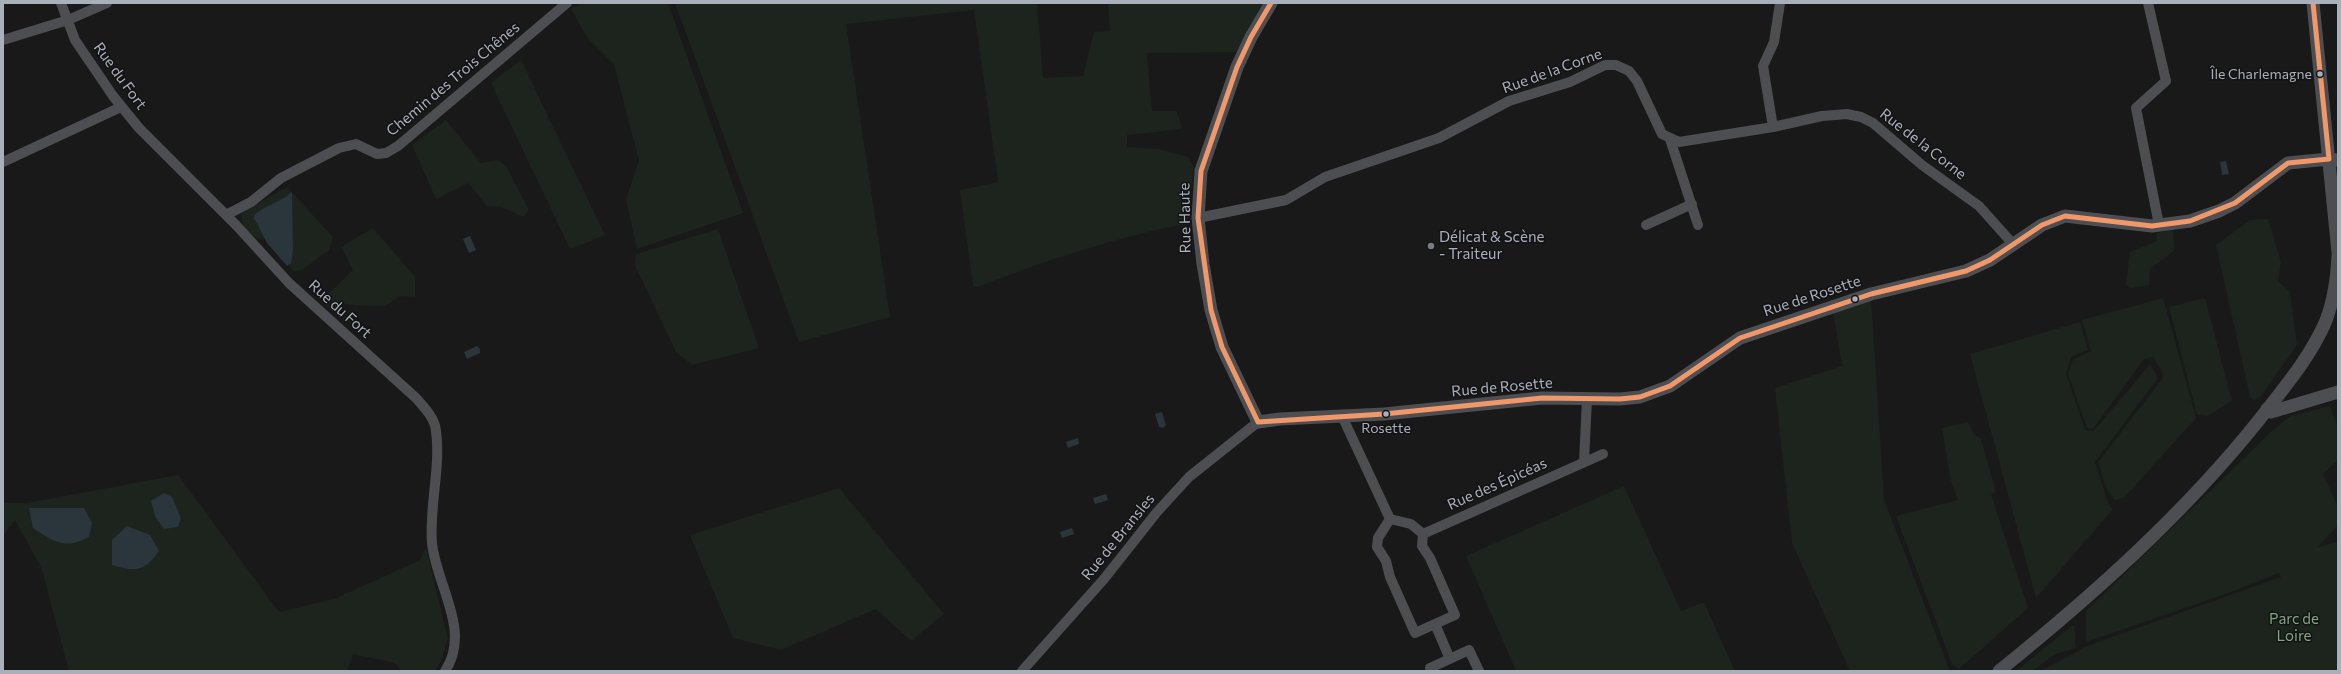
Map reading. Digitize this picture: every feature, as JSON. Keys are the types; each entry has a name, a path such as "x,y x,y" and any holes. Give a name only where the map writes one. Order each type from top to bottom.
{"street":[{"name":"Rue du Fort","path":"61,3 75,40 121,107 139,128 226,215 289,283 416,398 431,416 436,430 432,543 438,571 455,631 455,648 445,671"},
{"path":"3,40 68,20 107,3"},
{"name":"Chemin des Trois Chênes","path":"226,215 250,202 280,178 339,148 356,144 377,154 386,154 398,146 567,3"},
{"name":"Rue Haute","path":"1258,422 1222,347 1211,310 1203,264 1198,218 1201,171 1203,163 1237,67 1251,37 1271,3"},
{"path":"1773,127 1763,66 1774,42 1780,3"},
{"path":"2148,3 2166,81 2136,108 2159,225"},
{"path":"1999,671 2102,585 2215,473 2267,410 2303,362 2325,322 2333,299 2338,254 2333,160 2313,3"},
{"name":"Rue de la Corne","path":"1198,218 1286,200 1325,177 1439,138 1509,101 1570,82 1605,65 1616,65 1629,70 1637,81 1662,134 1679,142 1773,127 1837,114 1861,117 1873,123 1922,165 1979,206 2013,244"},
{"path":"3,162 121,107"},
{"path":"1670,139 1698,225"},
{"name":"Rue de Rosette","path":"1258,422 1280,419 1384,414 1542,398 1620,399 1655,393 1670,386 1738,340 1752,333 1871,294 1951,276 1990,260 2042,225 2065,216 2159,225 2190,221 2219,211 2235,203 2288,163 2333,160"},
{"path":"1646,225 1692,204"},
{"path":"2267,410 2271,412 2283,409 2338,392"},
{"path":"1584,462 1587,399"},
{"path":"1342,416 1390,519"},
{"name":"Rue de Bransles","path":"1022,671 1104,579 1157,512 1189,477 1258,422"},
{"name":"Rue des Épicéas","path":"1423,534 1603,454"},
{"path":"1390,519 1411,524 1423,534 1424,551 1430,558 1456,615 1415,633 1390,577 1386,560 1377,547 1378,538 1390,519"},
{"path":"1435,624 1450,659"},
{"path":"1432,671 1430,668 1470,650 1479,671"}],"green space":[{"path":"582,3 668,3 743,213 637,249 626,200 639,161 614,64 587,37 571,9"},
{"path":"675,3 1037,3 1043,78 1083,76 1094,32 1110,31 1108,3 1264,3 1243,52 1147,53 1152,111 1177,111 1182,129 1127,135 1127,147 1159,149 1188,157 1194,168 1186,224 1159,229 1080,251 977,287 973,286 960,190 998,182 974,10 846,24 890,317 799,342"},
{"path":"521,60 605,235 570,249 491,83"},
{"path":"446,120 481,163 498,160 506,166 529,210 523,217 501,207 487,206 468,183 436,199 412,145"},
{"path":"287,187 333,237 329,250 302,270 293,271 270,240 253,237 243,228 241,213"},
{"path":"2268,219 2281,262 2278,281 2290,292 2297,345 2261,396 2255,400 2250,397 2216,245 2250,220"},
{"path":"373,228 415,277 415,297 399,296 386,306 342,303 332,311 321,301 353,270 341,247"},
{"path":"718,229 759,348 692,365 676,352 635,265 636,254"},
{"path":"2173,230 2175,250 2150,269 2149,285 2130,288 2126,284 2130,252 2157,241 2156,233"},
{"path":"2163,298 2196,418 2124,498 2114,500 2106,487 2098,462 2163,378 2161,369 2153,357 2144,359 2093,429 2087,428 2068,373 2073,360 2091,351 2082,320"},
{"path":"2205,298 2232,401 2207,416 2197,415 2169,307"},
{"path":"1871,299 1884,499 1950,671 1850,671 1792,543 1775,388 1842,366 1833,312"},
{"path":"2080,322 2088,350 2071,357 2066,374 2085,430 2094,431 2150,364 2158,378 2095,462 2109,505 2113,509 2036,598 1970,354"},
{"name":"Parc de Loire","path":"2330,406 2338,429 2338,460 2323,474 2338,507 2338,525 2318,547 2338,542 2338,671 2042,671 2084,647 2281,577 2279,573 2231,592 2086,642 2086,611 2270,433 2290,416"},
{"path":"1968,422 1974,434 1981,439 1996,492 1991,494 2028,608 1959,669 1952,664 1896,516 1958,500 1951,481 1942,428"},
{"path":"178,475 279,612 334,599 420,560 426,548 448,639 441,661 435,671 401,671 395,663 353,654 347,671 69,671 41,567 15,520 3,536 3,503 27,503"},
{"path":"1624,486 1681,611 1704,602 1735,671 1516,671 1466,556"},
{"path":"839,488 944,614 911,641 876,609 781,650 733,638 690,535"},
{"path":"2074,624 2076,648 2055,654 2033,671 2016,671"}],"shaded area":[{"path":"2226,161 2229,174 2222,175 2220,162"},
{"path":"292,192 293,251 291,263 287,266 267,243 254,218 255,214 259,211"},
{"path":"470,236 476,250 469,253 463,239"},
{"path":"477,346 480,349 480,353 467,359 464,352"},
{"path":"1162,412 1166,425 1163,428 1159,427 1155,414"},
{"path":"1078,438 1079,444 1068,448 1066,442"},
{"path":"164,493 172,497 181,518 178,527 164,529 156,518 151,501"},
{"path":"1106,494 1108,500 1095,504 1093,498"},
{"path":"29,508 84,508 92,523 89,537 81,541 66,544 47,537 33,528"},
{"path":"127,526 150,535 159,551 144,567 127,569 112,565 112,540"},
{"path":"1072,528 1074,534 1062,538 1060,532"}],"transit line":[{"path":"1258,422 1222,347 1211,310 1198,218 1201,171 1237,67 1251,37 1271,3"},
{"path":"2313,3 2329,159"},
{"path":"1258,422 1384,414 1542,398 1620,399 1640,397 1670,386 1740,338 1871,294 1966,271 1990,260 2042,225 2065,216 2152,226 2190,221 2235,203 2288,163 2329,159"}],"place":[{"name":"Île Charlemagne","path":"2320,74"},
{"name":"Délicat & Scène - Traiteur","path":"1431,246"},
{"name":"Rosette","path":"1386,414"}]}
